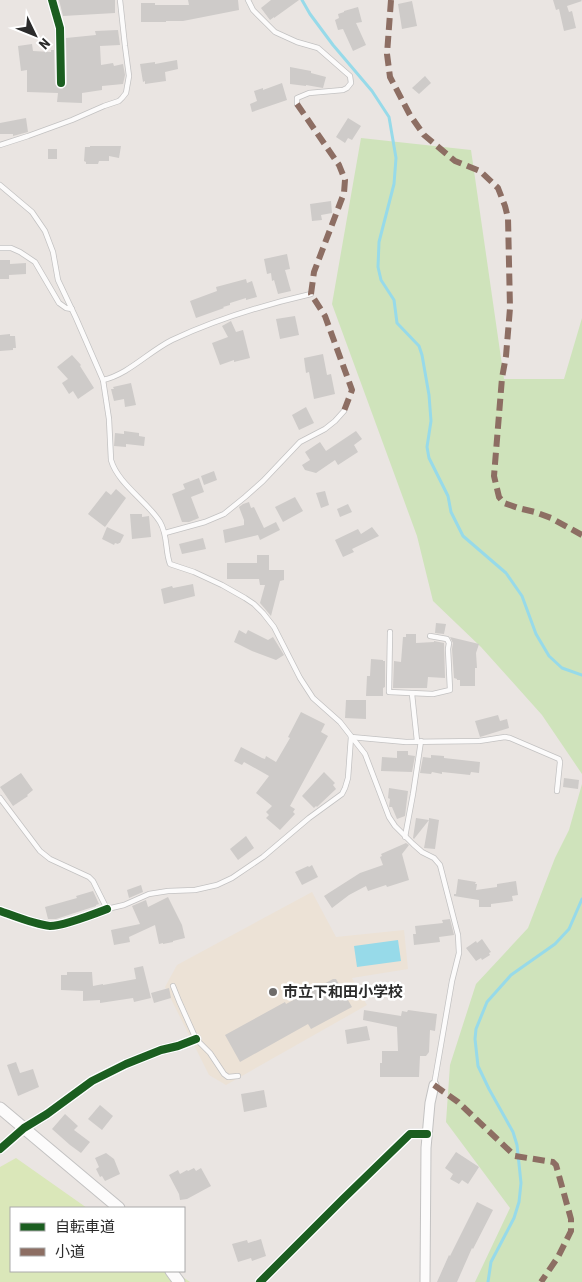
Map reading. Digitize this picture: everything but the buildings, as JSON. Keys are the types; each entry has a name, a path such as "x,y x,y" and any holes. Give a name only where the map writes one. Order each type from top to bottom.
{"street":[{"path":"52,0 60,28 60,83"},
{"path":"0,911 51,926 107,909"},
{"path":"0,1149 24,1128 92,1081 126,1064 196,1039"},
{"path":"425,1282 427,1134 434,1085"},
{"path":"0,1108 118,1207"},
{"path":"260,1282 410,1134 427,1134"}],"lane":[{"path":"0,145 65,122 119,101 122,98 126,93 130,76 124,46 120,0"},
{"path":"248,0 253,10 275,32 297,42 318,48 350,76 351,83 347,88 309,93 297,98 297,104"},
{"path":"0,185 32,212 45,231 53,252 58,280 102,380 108,405 111,460 114,469 162,525 170,564 194,572 222,585 245,598 264,614 274,627 308,692 340,722 351,738 366,754 389,817 405,836 422,852 434,858 440,865 458,935 459,952 452,981 434,1085"},
{"path":"0,248 11,248 35,262 59,303 66,308 72,309"},
{"path":"102,380 120,375 161,346 180,337 264,305 311,294"},
{"path":"165,533 205,522 224,514 263,481 300,442 325,429 344,411"},
{"path":"390,632 388,692 433,694 450,690 449,643 447,639 430,636"},
{"path":"405,836 413,794 418,741 412,694"},
{"path":"351,738 382,741 479,742 505,737 510,738 559,759 557,791"},
{"path":"0,798 40,851 50,859 89,877 93,881 107,909 124,905 150,894 209,887 240,874 342,794 348,778 351,738"},
{"path":"173,986 196,1039 210,1053 224,1074 228,1077 238,1076"}],"shaded area":[{"path":"312,892 336,937 404,930 408,969 352,978 367,1005 226,1085 209,1075 165,987 177,965"}],"green space":[{"path":"361,138 471,150 504,379 564,379 582,318 582,774 542,715 481,647 433,601 417,536 332,304"},
{"path":"582,784 582,1282 475,1282 510,1208 446,1122 450,1065 476,984 528,928 555,858 569,830"},
{"path":"16,1158 86,1207 10,1207 10,1272 175,1272 190,1282 0,1282 0,1167"}],"water":[{"path":"398,940 401,961 357,967 354,946"}],"waterway":[{"path":"302,0 333,45 372,91 389,117 396,158 394,184 379,242 378,267 381,280 394,300 397,323 419,346 422,355 429,395 431,421 427,447 429,458 448,496 451,512 463,536 506,573 522,596 536,634 549,656 562,668 582,675"},
{"path":"488,1282 491,1262 514,1218 519,1202 521,1183 517,1145 513,1132 478,1066 475,1039 476,1029 487,1002 511,975 555,944 569,929 582,899"}],"marked path":[{"path":"391,0 387,54 390,77 410,115 424,135 455,161 480,171 498,188 508,218 510,308 494,476 499,497 504,503 551,518 582,535"},
{"path":"297,104 339,165 345,180 344,193 314,272 311,294 325,316 352,390 344,411"},
{"path":"434,1085 458,1102 515,1156 553,1162 556,1165 571,1219 571,1231 558,1257 541,1282"}],"cycle path":[{"path":"52,0 60,28 61,83"},
{"path":"0,911 50,926 87,917 107,909"},
{"path":"0,1149 24,1128 47,1114 92,1081 126,1064 196,1039"},
{"path":"260,1282 410,1134 427,1134"}],"place":[{"name":"市立下和田小学校","path":"273,992"}]}
